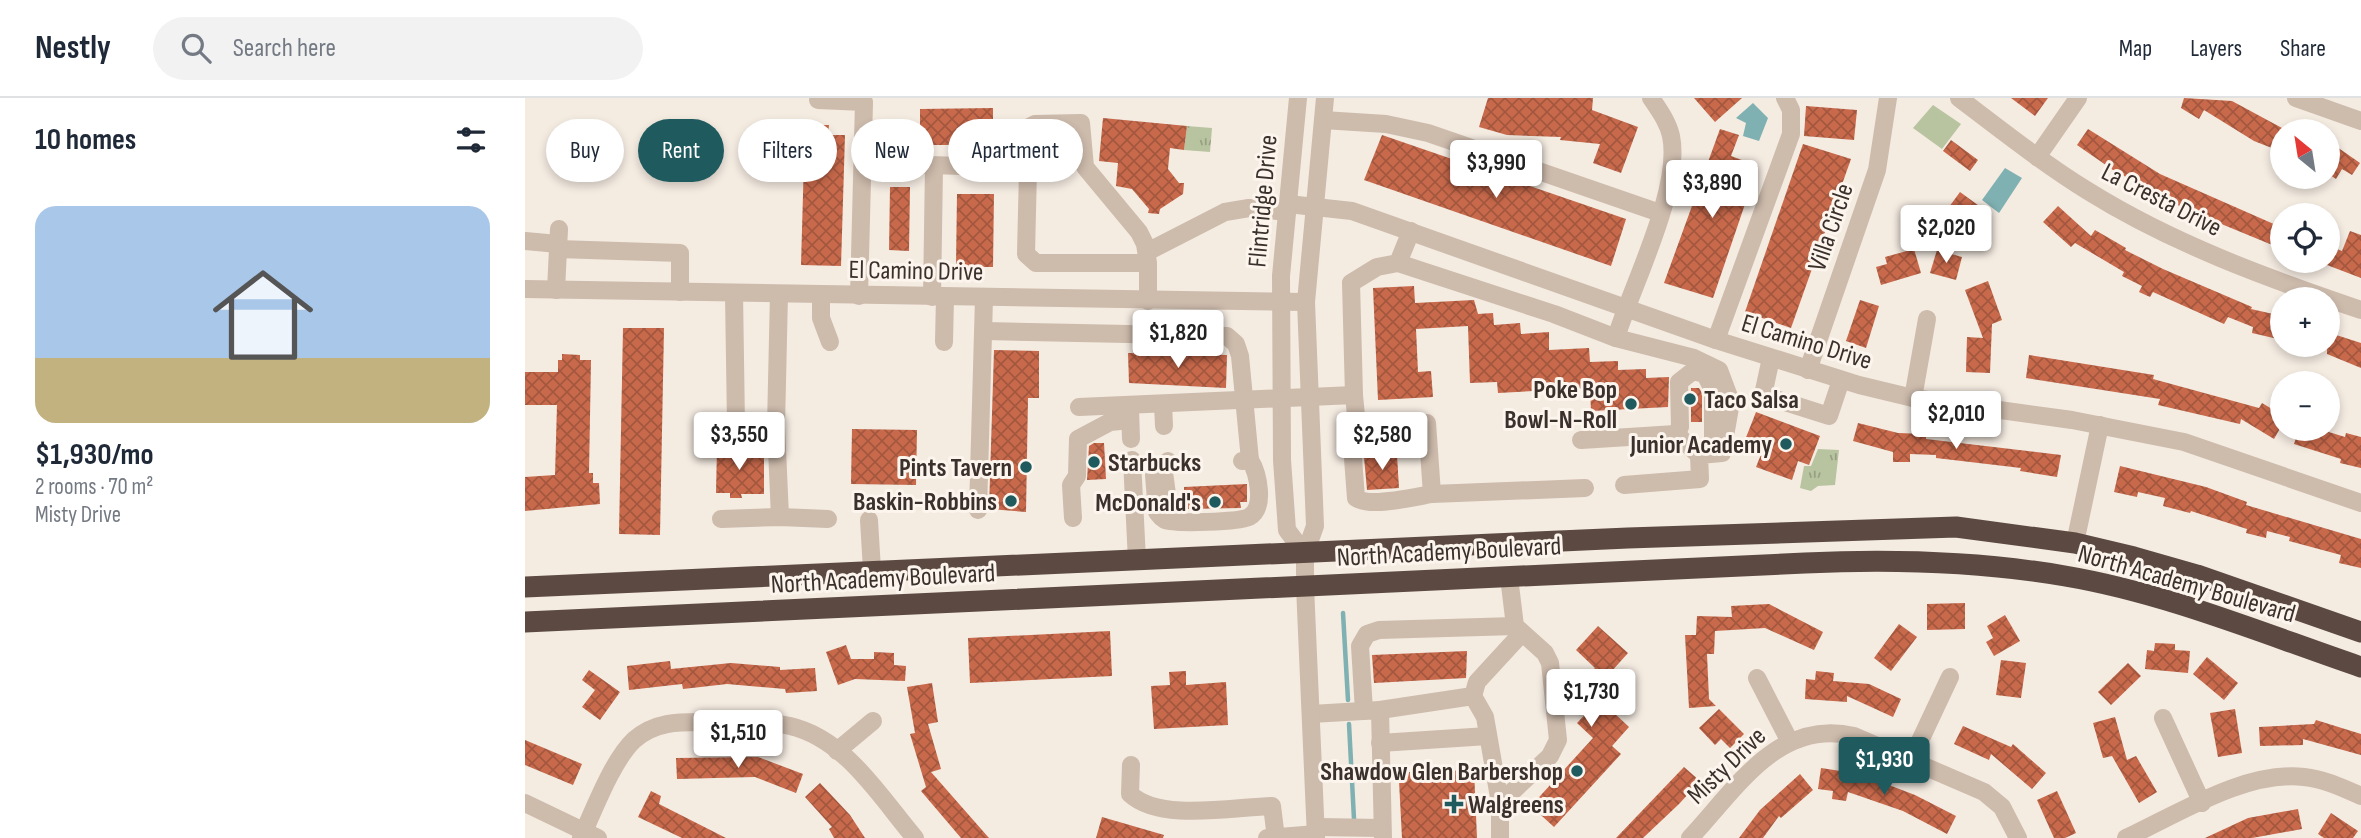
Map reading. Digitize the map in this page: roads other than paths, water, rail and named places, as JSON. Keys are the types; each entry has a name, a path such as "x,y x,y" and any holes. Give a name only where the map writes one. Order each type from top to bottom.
{"highway":[{"name":"North Academy Boulevard","path":"525,587 872,570 1956,527 2075,543 2197,575 2361,632"},
{"name":"North Academy Boulevard","path":"525,622 1888,559 1952,561 2068,576 2129,591 2361,667"}],"street":[{"name":"Flintridge Drive","path":"1298,98 1280,303 1287,530 1305,554"},
{"name":"Flintridge Drive","path":"1316,833 1305,586 1305,554 1315,526 1306,302 1325,98"},
{"path":"1616,338 1660,213 1673,159 1671,135 1651,98"},
{"path":"1716,340 1791,134 1791,110 1785,98"},
{"name":"Villa Circle","path":"1808,370 1877,170 1888,98"},
{"name":"La Cresta Drive","path":"1959,98 2037,157 2089,192 2205,253 2264,277 2361,310"},
{"path":"2037,157 2078,98"},
{"path":"2296,98 2361,121"},
{"path":"818,100 864,102 864,119"},
{"path":"1323,120 1386,124 1428,133 1660,213"},
{"path":"1147,257 1036,263 1029,258 1024,242 1029,127 1035,124 1081,123 1085,167 1139,232 1147,257 1148,301"},
{"path":"944,342 939,297 934,166 948,166"},
{"path":"859,296 862,182"},
{"name":"El Camino Drive","path":"1147,257 1225,212 1249,208 1314,207 1352,211 1716,340 1841,380 1913,398 2100,425 2184,442 2361,503"},
{"path":"1398,263 1411,231"},
{"path":"525,241 558,241 680,253 680,292"},
{"path":"556,290 558,241"},
{"path":"1581,440 1676,434 1706,455 1722,453 1731,402 1719,370 1694,358 1616,338 1398,263 1377,267 1350,283 1357,426 1351,432 1355,495 1401,493 1409,497 1585,488"},
{"name":"El Camino Drive","path":"525,289 1306,302"},
{"path":"734,293 736,425 776,426"},
{"path":"779,294 776,426 780,517"},
{"path":"821,295 821,318 830,342"},
{"path":"978,510 984,298"},
{"path":"1061,299 1061,332"},
{"path":"1218,302 1218,335"},
{"path":"1913,398 1927,319"},
{"path":"985,331 1218,335 1232,339 1238,349 1245,400 1246,460 1257,475 1258,503 1253,513 1244,519 1168,521 1157,512 1154,475 1166,463"},
{"path":"1770,358 1763,395 1829,416 1841,380"},
{"path":"1624,485 1700,479 1706,455 1716,439 1713,390 1705,374 1693,372 1679,382 1680,427 1676,434"},
{"path":"1073,518 1071,485 1078,471 1078,439 1130,412 1163,404 1354,395"},
{"path":"1163,404 1164,426"},
{"path":"1079,407 1130,412"},
{"path":"1130,412 1131,439"},
{"path":"1427,423 1432,494"},
{"path":"2075,543 2100,425"},
{"path":"1132,460 1137,560"},
{"path":"720,519 828,519"},
{"path":"869,520 872,570"},
{"path":"1500,803 1550,756 1558,740 1550,663 1545,653 1518,629 1510,577"},
{"path":"1500,838 1500,803 1485,717 1473,696 1478,682 1518,629"},
{"path":"1131,765 1131,794 1138,801 1171,811 1272,806 1273,838 1316,833 1383,833 1380,743 1360,646 1367,634 1379,630 1518,629"},
{"path":"1911,760 1949,677"},
{"path":"1757,678 1789,740"},
{"path":"1311,714 1372,710 1473,696"},
{"path":"2163,718 2202,803"},
{"path":"837,751 873,721"},
{"path":"525,803 587,836 625,750 647,730 663,724 776,723 803,729 853,764 915,838"},
{"name":"Misty Drive","path":"1690,838 1766,758 1789,740 1813,733 1837,732 1984,792 2002,807 2018,838"},
{"path":"1380,743 1488,736"},
{"path":"2126,838 2250,782 2286,776 2325,781 2361,796"}],"water":[{"path":"1753,103 1768,118 1759,141 1743,136 1746,123 1736,118"},
{"path":"2005,168 2022,178 1999,213 1982,200"}],"waterway":[{"path":"1343,613 1348,700"},
{"path":"1349,724 1354,819"}],"place":[{"name":"Taco Salsa","path":"1690,399"},
{"name":"Poke Bop Bowl-N-Roll","path":"1631,404"},
{"name":"Junior Academy","path":"1786,444"},
{"name":"Starbucks","path":"1094,462"},
{"name":"Pints Tavern","path":"1026,467"},
{"name":"Baskin-Robbins","path":"1011,501"},
{"name":"McDonald's","path":"1215,502"},
{"name":"Shawdow Glen Barbershop","path":"1577,771"},
{"name":"Walgreens","path":"1454,804"}]}
